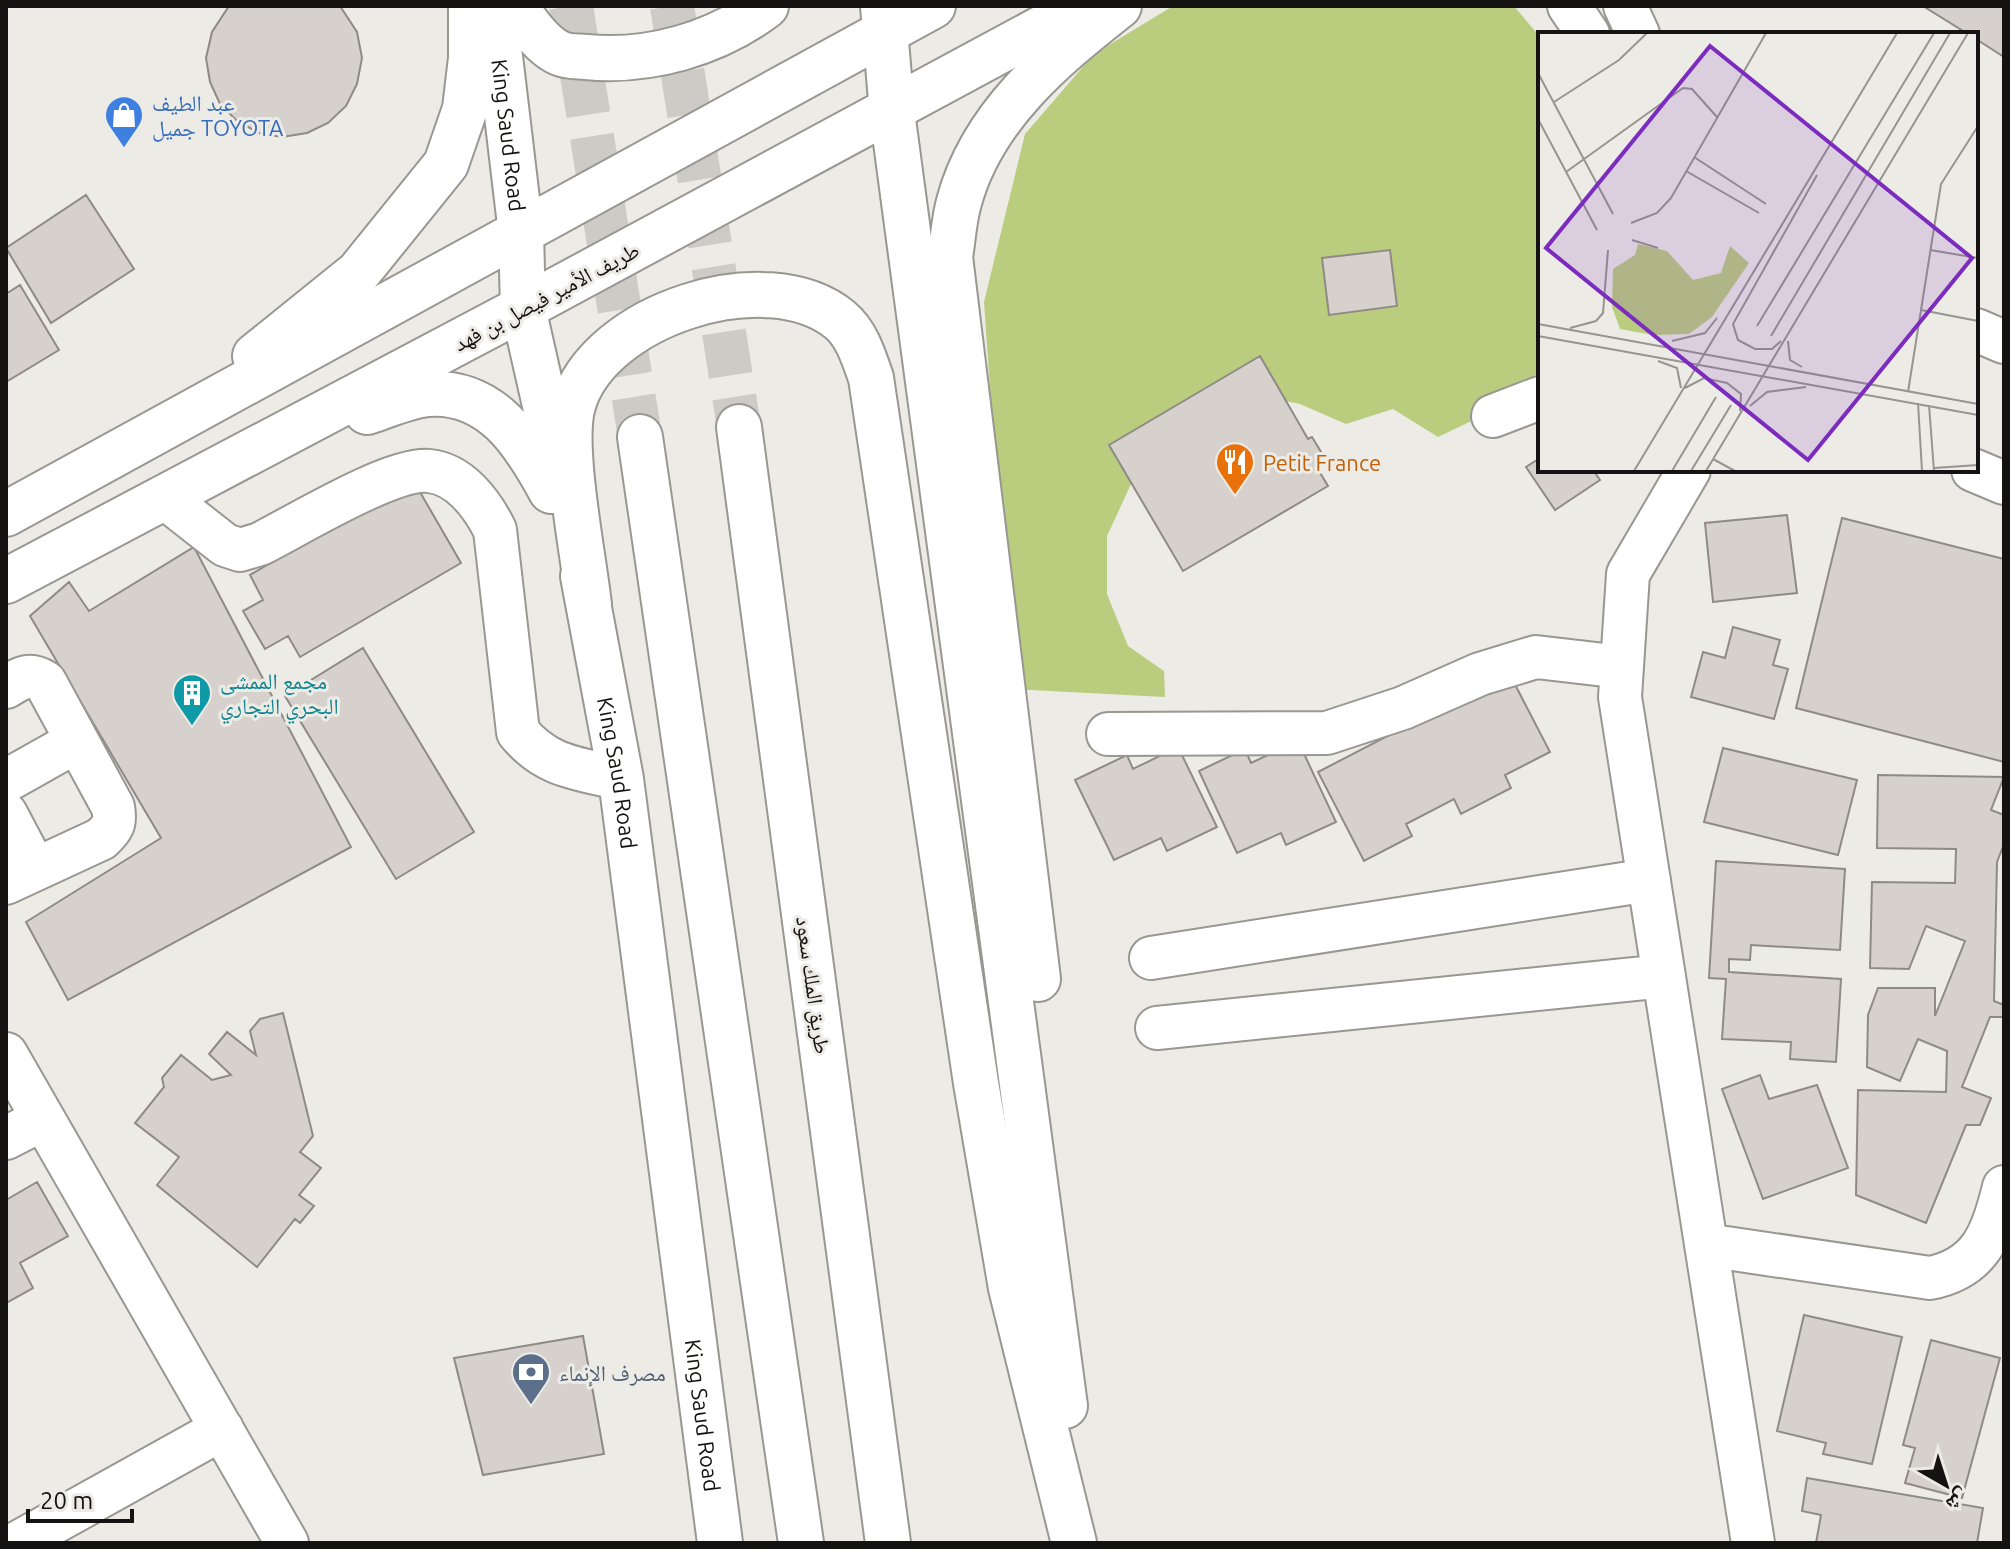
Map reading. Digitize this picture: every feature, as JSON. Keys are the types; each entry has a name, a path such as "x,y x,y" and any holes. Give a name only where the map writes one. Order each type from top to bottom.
{"main road":[{"path":"164,429 358,273 446,164 465,109 471,58 471,6"},
{"name":"King Saud Road","path":"494,6 521,233 523,308 589,605 621,779 720,1543"},
{"path":"515,6 534,31 561,54 619,60 663,53 711,37 746,21 766,6"},
{"path":"6,514 521,233 885,19 933,6"},
{"name":"طريف الأمير فيصل بن فهد","path":"6,581 892,112 1083,6"},
{"path":"1064,1400 1044,1030 950,257 959,201 980,155 1014,99 1049,61 1119,6"},
{"path":"885,19 892,112 1083,1543"},
{"path":"589,605 569,439 572,406 585,376 636,329 666,315 703,304 775,294 806,300 841,321 860,347 871,378 976,1083 1008,1272 1074,1543"},
{"path":"269,442 425,394 459,395 485,407 509,426 528,449 573,531"},
{"name":"طريق الملك سعود","path":"739,427 888,1543"},
{"path":"640,437 801,1543"}],"street":[{"path":"1569,6 1587,32"},
{"path":"1625,6 1637,32"},
{"path":"1978,331 2004,342"},
{"path":"1493,416 1538,399"},
{"path":"165,498 225,545 240,550 260,544 398,474 429,471 456,481 483,506 495,530 518,732 534,752 550,761 621,779"},
{"path":"1688,472 1628,574 1620,697 1753,1543"},
{"path":"1978,472 2004,483"},
{"path":"1108,734 1327,733 1403,708 1480,674 1536,657 1622,667"},
{"path":"6,687 23,677 34,676 45,682 113,807 114,827 101,839 21,876 6,814"},
{"path":"6,781 77,741"},
{"path":"1151,958 1649,880"},
{"path":"1157,1028 1664,976"},
{"path":"6,1054 23,1129 222,1429 287,1543"},
{"path":"1706,1245 1930,1278 1942,1276 1953,1273 1977,1255 1995,1224 2004,1187"},
{"path":"17,1543 222,1429"}],"green space":[{"path":"1173,6 1514,6 1538,35 1538,389 1438,437 1393,409 1346,424 1300,404 1256,395 1138,469 1107,536 1107,594 1128,646 1164,671 1165,697 1011,689 984,302 1025,134 1094,54"}],"building":[{"path":"229,6 340,6 357,32 362,58 357,84 346,106 328,123 307,133 282,137 259,133 237,121 220,104 210,82 206,58 212,32"},
{"path":"1923,6 2004,6 2004,57 1978,40 1978,32 1965,32"},
{"path":"86,195 134,269 51,323 6,248"},
{"path":"1390,250 1397,306 1329,315 1322,258"},
{"path":"20,285 59,350 6,382 6,294"},
{"path":"1260,356 1308,439 1312,437 1326,460 1316,466 1328,486 1183,571 1109,445"},
{"path":"1538,459 1538,472 1594,472 1600,480 1555,510 1526,467"},
{"path":"413,480 461,563 300,657 288,636 265,649 243,611 263,600 250,575"},
{"path":"1787,515 1797,593 1713,602 1705,523"},
{"path":"1842,518 2004,559 2004,762 1796,708"},
{"name":"مجمع الممشى البحري التجاري","path":"194,547 351,847 68,1000 26,922 161,838 30,616 69,582 89,611"},
{"path":"1733,627 1780,640 1773,665 1788,669 1774,719 1691,697 1703,652 1725,658"},
{"path":"363,648 474,832 396,879 285,696"},
{"path":"1509,673 1550,752 1505,775 1511,788 1461,814 1454,799 1406,824 1412,836 1364,861 1318,772"},
{"path":"1298,741 1336,822 1286,845 1281,833 1237,853 1199,771 1245,749 1251,763"},
{"path":"1178,747 1217,827 1167,851 1161,838 1114,860 1075,780 1127,755 1133,769"},
{"path":"1723,748 1857,780 1838,855 1704,822"},
{"path":"1878,775 2004,777 1991,810 2004,815 2004,844 1997,862 1994,1001 2004,1005 2004,1017 1990,1017 1962,1087 1991,1098 1980,1125 1966,1125 1926,1223 1856,1195 1858,1090 1946,1092 1947,1051 1918,1039 1900,1081 1867,1067 1868,1015 1878,988 1935,988 1935,1016 1965,941 1926,926 1909,969 1870,968 1872,882 1955,883 1956,849 1877,848"},
{"path":"1716,861 1845,869 1840,950 1751,945 1750,960 1729,959 1729,972 1841,979 1836,1062 1790,1059 1791,1042 1722,1039 1726,979 1709,978"},
{"path":"283,1013 313,1136 300,1152 321,1168 299,1195 314,1206 300,1223 295,1219 257,1267 157,1185 179,1157 135,1123 164,1087 162,1078 181,1055 212,1080 231,1075 209,1054 227,1032 256,1055 250,1031 260,1019"},
{"path":"1760,1075 1769,1099 1817,1085 1848,1168 1763,1199 1722,1089"},
{"path":"37,1182 68,1236 20,1263 33,1288 6,1303 6,1200"},
{"path":"1804,1315 1902,1337 1872,1464 1823,1454 1826,1443 1777,1431"},
{"name":"مصرف الإنماء","path":"583,1336 604,1454 483,1475 454,1358"},
{"path":"1931,1340 2000,1358 1962,1498 1905,1483 1915,1448 1903,1445"},
{"path":"1807,1478 1983,1508 1977,1543 1816,1543 1821,1515 1802,1511"}],"tunnel":[{"path":"571,6 640,437"},
{"path":"672,6 739,427"}],"place":[{"name":"عبد الطيف جميل TOYOTA","path":"124,149"},
{"name":"Petit France","path":"1235,496"},
{"name":"مجمع الممشى البحري التجاري","path":"192,727"},
{"name":"مصرف الإنماء","path":"531,1406"}]}
